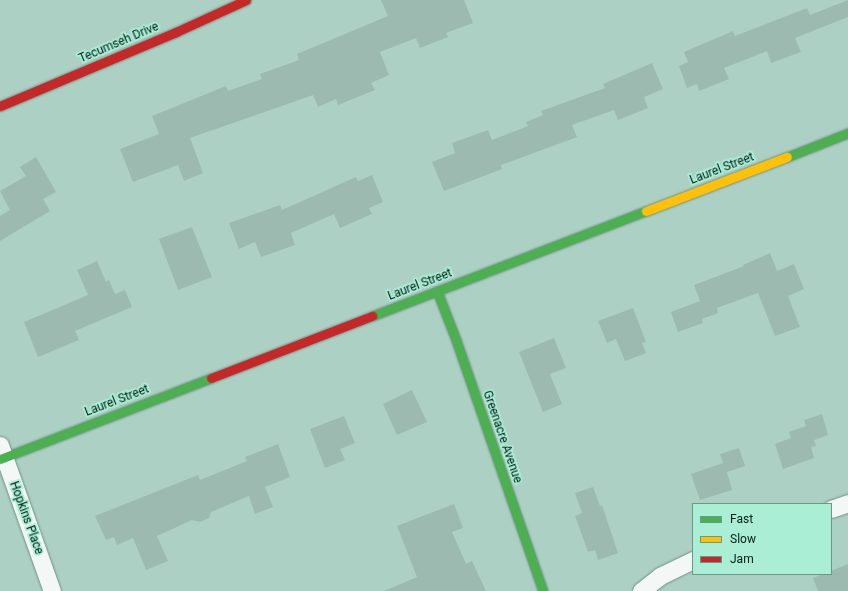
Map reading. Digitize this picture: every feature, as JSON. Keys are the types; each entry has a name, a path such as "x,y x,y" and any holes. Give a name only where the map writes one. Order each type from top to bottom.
{"street":[{"name":"Tecumseh Drive","path":"0,106 169,35 246,0"},
{"name":"Laurel Street","path":"1,454 437,291 848,133"},
{"name":"Greenacre Avenue","path":"437,291 456,340 543,591"},
{"name":"Hopkins Place","path":"1,454 52,591"},
{"path":"832,509 848,503"},
{"path":"641,591 660,576 692,560"}],"building":[{"path":"381,0 464,0 473,23 446,33 448,37 420,48 416,38 380,52 389,75 371,83 375,90 338,105 336,99 318,107 313,95 190,138 203,173 184,181 178,165 133,182 120,149 159,134 152,116 226,86 228,91 262,79 260,74 299,60 297,54 388,16"},
{"path":"848,0 848,17 795,38 801,52 771,63 767,51 724,68 729,79 699,91 697,84 687,88 679,66 688,62 684,52 733,31 735,36 807,8 810,15"},
{"path":"652,63 663,89 644,97 648,108 618,120 614,110 572,125 577,137 501,165 502,169 444,191 432,162 455,153 452,143 488,130 492,140 528,126 526,122 543,115 541,111 605,88 603,84"},
{"path":"36,157 56,192 43,199 50,211 0,241 0,216 10,210 0,191 26,176 20,167"},
{"path":"372,175 383,202 369,208 372,214 340,228 334,214 291,233 295,245 261,257 255,242 239,249 229,223 280,205 282,210 356,177 358,181"},
{"path":"192,227 212,277 178,290 159,239"},
{"path":"770,253 777,271 794,264 804,289 788,296 800,327 775,336 758,293 717,308 718,313 702,319 703,323 678,332 671,312 700,301 694,285 744,266 743,265"},
{"path":"97,261 106,282 109,280 115,294 125,290 132,307 75,331 79,340 38,357 24,322 88,295 77,270"},
{"path":"633,308 646,342 642,343 646,353 625,361 616,339 607,343 598,321"},
{"path":"554,338 566,368 550,374 562,404 543,412 519,352"},
{"path":"412,390 427,422 397,435 383,404"},
{"path":"822,414 828,435 814,440 816,446 811,447 814,458 783,469 775,444 791,438 789,432 806,426 804,420"},
{"path":"344,416 355,443 340,449 345,460 325,468 310,429"},
{"path":"278,444 290,477 265,487 273,507 255,514 249,496 211,512 209,518 200,522 192,520 157,536 168,561 146,570 133,538 117,545 114,537 106,540 95,516 198,475 200,480 247,461 245,457"},
{"path":"739,448 745,466 727,472 732,490 700,500 691,474 723,463 720,454"},
{"path":"593,487 600,506 602,505 618,553 598,560 595,550 588,552 575,516 582,513 575,493"},
{"path":"454,504 463,528 452,532 466,564 472,561 486,591 384,591 417,577 397,526"},
{"path":"848,564 848,591 818,591 813,578 820,575 832,575 832,571"}],"traffic: fast":[{"path":"787,157 848,133"},
{"path":"372,316 646,211"},
{"path":"437,291 456,340 543,591"},
{"path":"0,459 211,378"}],"traffic: slow":[{"path":"646,211 787,157"}],"traffic: jam":[{"path":"0,106 176,32 246,0"},
{"path":"211,378 372,316"}]}
